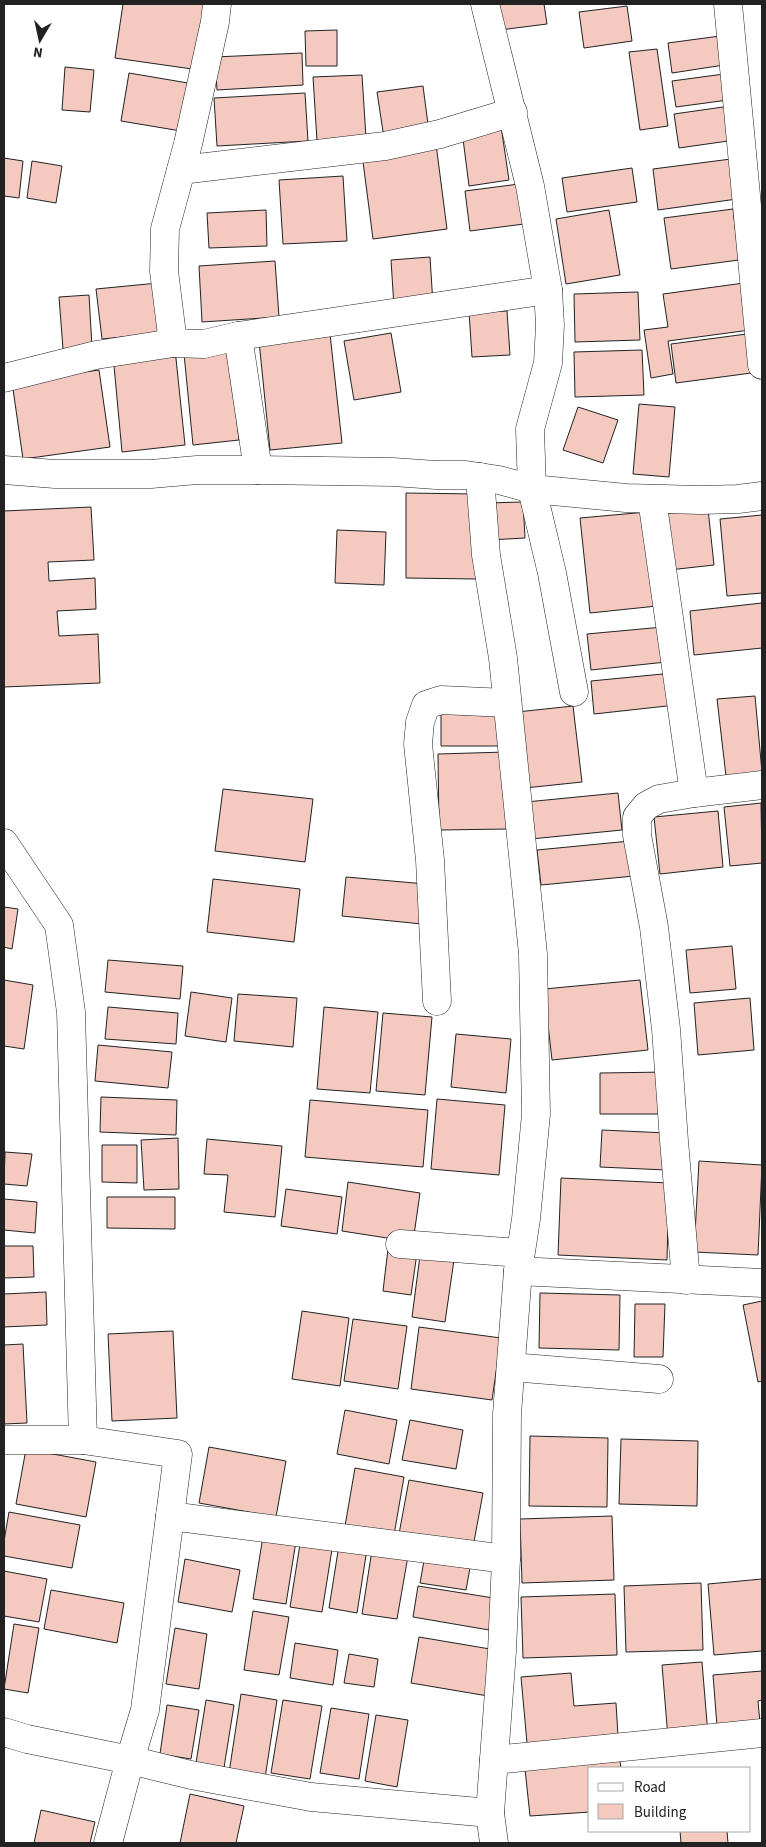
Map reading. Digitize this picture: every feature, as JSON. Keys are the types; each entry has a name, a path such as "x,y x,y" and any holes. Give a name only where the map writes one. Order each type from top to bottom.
{"street":[{"path":"173,343 164,272 165,230 207,61 217,4"},
{"path":"485,4 530,186 548,290 550,325 548,363 530,429 532,489 552,573 574,692"},
{"path":"728,4 762,355"},
{"path":"181,170 385,146 440,134 513,112"},
{"path":"4,378 96,356 173,343 204,344 238,336 548,290"},
{"path":"238,336 258,470"},
{"path":"4,470 74,474 152,474 197,470 393,472 466,475 532,489 626,498 710,500 762,496"},
{"path":"480,478 486,555 503,658 534,954 536,1114 526,1219 519,1262 507,1414 506,1559 502,1651 490,1813 494,1843"},
{"path":"652,499 694,793"},
{"path":"437,1001 430,860 418,744 420,722 426,705 441,700 507,703"},
{"path":"686,1280 666,1029 654,927 636,835 638,817 646,806 659,799 762,784"},
{"path":"4,843 59,925 70,1012 83,1440"},
{"path":"400,1244 519,1262 686,1280 762,1283"},
{"path":"510,1367 659,1379"},
{"path":"4,1440 83,1440 178,1454 145,1710 108,1843"},
{"path":"170,1516 506,1559"},
{"path":"4,1732 27,1739 130,1760 191,1775 311,1797 490,1813"},
{"path":"494,1760 762,1733"}],"building":[{"path":"123,4 208,4 199,70 115,58"},
{"path":"497,4 544,4 547,24 500,30"},
{"path":"627,6 632,41 584,48 579,12"},
{"path":"337,30 337,66 306,66 305,31"},
{"path":"720,36 724,65 672,73 668,43"},
{"path":"657,49 668,126 640,130 629,52"},
{"path":"302,53 303,85 217,90 215,57"},
{"path":"65,67 94,70 90,112 62,110"},
{"path":"129,73 188,83 181,131 121,121"},
{"path":"724,74 728,100 676,107 672,81"},
{"path":"362,75 366,138 317,141 313,77"},
{"path":"423,86 429,132 384,138 377,92"},
{"path":"305,93 308,141 217,146 214,98"},
{"path":"730,106 735,140 679,148 674,114"},
{"path":"501,126 509,180 469,186 462,131"},
{"path":"436,144 447,229 373,239 362,154"},
{"path":"4,158 23,161 19,198 4,196"},
{"path":"731,159 737,199 658,210 653,169"},
{"path":"32,161 62,166 56,203 27,198"},
{"path":"632,168 637,202 567,212 562,178"},
{"path":"343,176 347,241 283,244 279,180"},
{"path":"519,184 524,224 470,231 465,191"},
{"path":"733,209 739,260 671,269 664,218"},
{"path":"266,210 267,246 209,248 207,213"},
{"path":"609,210 620,275 566,284 556,219"},
{"path":"430,257 433,304 394,307 391,260"},
{"path":"275,261 279,317 202,322 199,266"},
{"path":"158,283 163,333 102,339 96,289"},
{"path":"744,283 750,330 668,341 673,374 651,378 644,330 668,327 663,294"},
{"path":"638,292 640,340 575,342 574,294"},
{"path":"89,295 92,347 63,349 59,297"},
{"path":"507,311 510,355 472,357 469,312"},
{"path":"391,333 401,392 354,400 344,341"},
{"path":"754,333 759,372 676,383 671,344"},
{"path":"330,334 342,443 270,450 259,341"},
{"path":"175,349 185,445 122,452 113,355"},
{"path":"229,349 239,440 193,445 184,354"},
{"path":"642,350 644,395 575,397 574,352"},
{"path":"99,370 110,447 23,459 12,382"},
{"path":"639,404 675,407 669,477 633,474"},
{"path":"578,407 618,420 603,463 563,450"},
{"path":"406,493 477,494 476,579 406,578"},
{"path":"523,502 525,538 489,540 487,503"},
{"path":"91,507 94,560 48,562 49,581 95,578 96,609 57,611 59,636 98,634 100,683 4,687 4,511"},
{"path":"708,509 714,565 669,570 663,514"},
{"path":"647,512 657,606 590,613 580,518"},
{"path":"762,515 762,593 727,596 720,519"},
{"path":"337,530 386,532 384,585 335,583"},
{"path":"762,603 762,648 694,655 690,611"},
{"path":"663,627 666,662 591,670 587,634"},
{"path":"673,673 676,705 594,714 591,681"},
{"path":"755,696 762,772 726,776 717,699"},
{"path":"573,706 582,782 525,788 517,712"},
{"path":"441,713 504,714 504,746 441,746"},
{"path":"506,752 507,829 439,830 438,754"},
{"path":"223,789 313,799 305,862 215,851"},
{"path":"618,793 622,830 531,839 526,802"},
{"path":"761,803 762,863 730,866 724,807"},
{"path":"718,811 723,867 660,874 654,817"},
{"path":"630,841 634,876 541,885 537,850"},
{"path":"346,877 426,884 422,924 342,916"},
{"path":"213,879 300,889 294,942 207,932"},
{"path":"4,907 18,909 12,949 4,947"},
{"path":"732,946 736,989 690,993 686,950"},
{"path":"108,960 183,966 180,999 105,992"},
{"path":"4,980 33,985 24,1049 4,1046"},
{"path":"640,980 648,1050 552,1060 544,989"},
{"path":"191,992 232,998 226,1042 185,1036"},
{"path":"238,994 297,998 293,1047 234,1041"},
{"path":"750,998 754,1050 698,1055 694,1003"},
{"path":"108,1007 178,1013 176,1044 105,1039"},
{"path":"324,1007 378,1012 370,1093 317,1089"},
{"path":"383,1013 432,1017 425,1095 376,1091"},
{"path":"456,1034 511,1039 506,1093 451,1087"},
{"path":"98,1045 172,1052 168,1088 95,1081"},
{"path":"668,1072 668,1114 600,1114 600,1073"},
{"path":"101,1097 177,1100 176,1135 100,1132"},
{"path":"437,1099 505,1105 499,1175 431,1169"},
{"path":"310,1100 428,1110 423,1167 305,1157"},
{"path":"602,1130 667,1133 666,1170 600,1167"},
{"path":"178,1138 179,1189 144,1190 141,1140"},
{"path":"207,1139 282,1146 275,1217 224,1212 228,1175 204,1174"},
{"path":"102,1145 137,1145 137,1183 102,1182"},
{"path":"5,1152 32,1154 27,1186 4,1184"},
{"path":"699,1161 762,1165 758,1255 694,1252"},
{"path":"561,1178 669,1183 667,1260 558,1255"},
{"path":"348,1182 420,1193 413,1242 342,1231"},
{"path":"286,1189 342,1197 337,1234 281,1226"},
{"path":"107,1197 175,1197 175,1229 107,1228"},
{"path":"4,1199 37,1202 35,1233 4,1230"},
{"path":"4,1246 33,1246 34,1277 4,1278"},
{"path":"421,1248 455,1253 445,1322 412,1317"},
{"path":"388,1249 417,1253 411,1295 383,1291"},
{"path":"46,1292 47,1325 4,1327 4,1294"},
{"path":"540,1293 620,1295 619,1350 539,1348"},
{"path":"762,1301 762,1381 758,1382 743,1305"},
{"path":"635,1304 665,1304 663,1357 634,1357"},
{"path":"302,1311 349,1318 340,1386 292,1379"},
{"path":"353,1319 407,1326 398,1389 344,1381"},
{"path":"419,1327 501,1338 492,1400 411,1389"},
{"path":"173,1331 177,1418 112,1421 108,1334"},
{"path":"23,1344 27,1423 4,1424 4,1345"},
{"path":"345,1410 397,1420 389,1464 337,1454"},
{"path":"410,1420 463,1430 456,1469 402,1460"},
{"path":"530,1436 608,1438 607,1507 529,1506"},
{"path":"621,1439 698,1441 697,1506 619,1504"},
{"path":"209,1447 286,1461 276,1517 199,1503"},
{"path":"26,1449 96,1462 86,1517 16,1504"},
{"path":"355,1468 404,1477 394,1535 345,1526"},
{"path":"409,1480 483,1493 473,1547 399,1534"},
{"path":"9,1512 80,1525 72,1568 4,1556 4,1541"},
{"path":"612,1516 614,1580 522,1583 520,1519"},
{"path":"263,1536 296,1541 286,1604 253,1599"},
{"path":"301,1538 333,1543 322,1612 290,1607"},
{"path":"339,1545 367,1549 357,1613 329,1608"},
{"path":"372,1550 408,1556 397,1619 362,1614"},
{"path":"425,1555 471,1562 466,1590 420,1583"},
{"path":"185,1559 240,1570 232,1612 178,1602"},
{"path":"4,1571 47,1579 39,1622 4,1616"},
{"path":"762,1579 762,1651 714,1655 708,1584"},
{"path":"701,1583 703,1650 626,1652 624,1586"},
{"path":"418,1586 500,1599 495,1631 413,1617"},
{"path":"51,1590 124,1603 117,1643 44,1629"},
{"path":"615,1594 617,1655 523,1658 521,1597"},
{"path":"253,1611 289,1617 279,1675 244,1670"},
{"path":"14,1624 39,1628 28,1693 4,1689"},
{"path":"175,1628 207,1634 199,1689 166,1684"},
{"path":"419,1637 496,1650 488,1696 411,1683"},
{"path":"295,1643 338,1650 333,1685 290,1678"},
{"path":"349,1654 378,1659 374,1687 344,1683"},
{"path":"702,1662 708,1735 668,1738 662,1665"},
{"path":"762,1671 762,1700 758,1701 760,1723 717,1726 713,1675"},
{"path":"571,1673 574,1706 616,1703 618,1736 527,1743 521,1677"},
{"path":"241,1694 277,1700 265,1778 229,1773"},
{"path":"206,1700 234,1705 223,1774 195,1769"},
{"path":"283,1700 322,1706 310,1779 271,1773"},
{"path":"167,1705 199,1710 191,1759 160,1754"},
{"path":"331,1708 369,1714 359,1779 320,1773"},
{"path":"376,1715 408,1720 397,1787 365,1781"},
{"path":"620,1761 621,1767 588,1767 588,1812 530,1816 525,1769"},
{"path":"190,1794 244,1806 236,1843 180,1843"},
{"path":"41,1810 95,1822 90,1843 34,1843"},
{"path":"680,1832 727,1832 728,1843 681,1843"}]}
